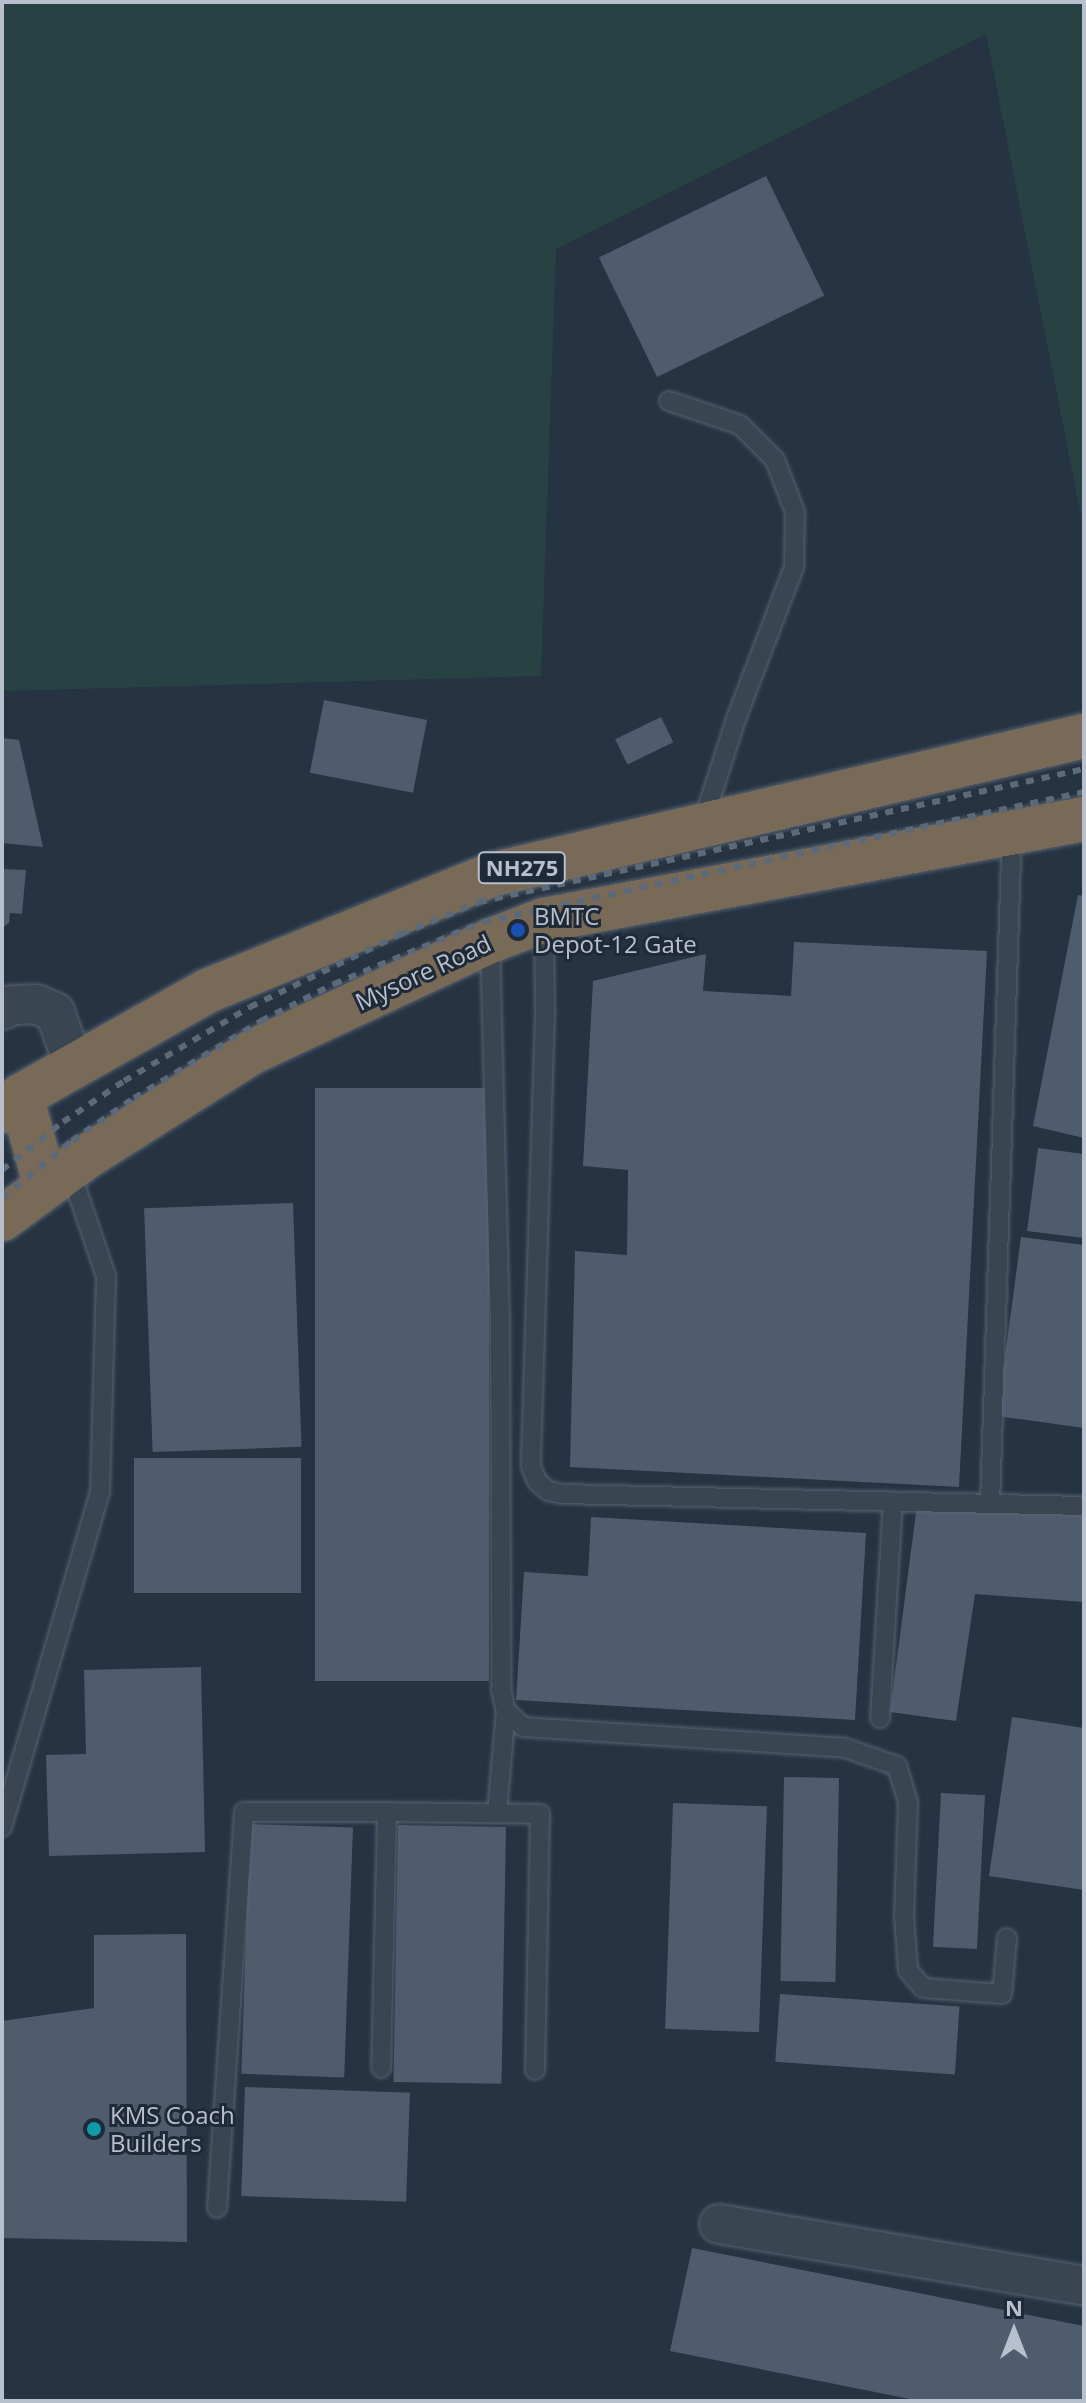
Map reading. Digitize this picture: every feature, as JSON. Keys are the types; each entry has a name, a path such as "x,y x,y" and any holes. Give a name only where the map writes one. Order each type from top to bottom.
{"highway":[{"name":"NH275","path":"11,1104 207,991 491,875 1084,736"},
{"name":"Mysore Road","path":"2,1219 57,1176 252,1052 490,941 544,920 1084,819"},
{"path":"11,1104 57,1176"}],"street":[{"path":"2,1010 12,1005 36,1004 55,1012 74,1066"},
{"path":"719,2224 1084,2286"}],"lane":[{"path":"669,401 740,425 775,460 795,512 794,567 736,719 702,826"},
{"path":"990,1504 1011,857"},
{"path":"544,920 531,1452 531,1467 537,1481 548,1491 563,1494 1084,1506"},
{"path":"490,941 500,1313 501,1690 506,1711 497,1813"},
{"path":"2,1827 100,1492 106,1276 57,1176"},
{"path":"880,1718 893,1501"},
{"path":"506,1711 523,1727 845,1748 897,1766 908,1802 904,1916 908,1970 923,1988 1002,1994 1007,1938"},
{"path":"217,2208 244,1812 540,1814 535,2070"},
{"path":"381,2068 387,1812"}],"green space":[{"path":"2,2 1084,2 1084,531 986,34 556,249 541,676 2,691"}],"building":[{"path":"766,176 824,296 657,377 599,258"},
{"path":"324,700 427,720 413,793 310,773"},
{"path":"661,717 673,742 627,765 615,739"},
{"path":"2,738 19,740 43,847 2,843"},
{"path":"2,869 26,870 22,914 10,913 9,923 2,928"},
{"path":"1078,895 1084,896 1084,1138 1033,1126"},
{"path":"794,942 987,951 959,1487 570,1467 575,1251 627,1255 628,1170 583,1166 593,981 706,954 703,991 791,996"},
{"path":"315,1088 489,1088 489,1681 315,1681"},
{"path":"1038,1148 1084,1154 1084,1238 1027,1231"},
{"path":"293,1203 302,1447 153,1452 144,1208"},
{"path":"1021,1237 1084,1245 1084,1428 997,1416"},
{"path":"134,1458 301,1458 301,1593 134,1593"},
{"path":"917,1505 983,1513 1084,1513 1084,1602 975,1594 956,1721 890,1712"},
{"path":"591,1517 866,1533 855,1720 516,1700 524,1572 588,1576"},
{"path":"201,1667 205,1852 49,1856 46,1755 86,1754 84,1670"},
{"path":"1012,1717 1084,1728 1084,1890 989,1876"},
{"path":"784,1777 839,1778 835,1982 780,1981"},
{"path":"941,1793 985,1795 977,1949 933,1947"},
{"path":"673,1803 767,1806 759,2032 665,2029"},
{"path":"250,1824 353,1828 344,2077 241,2074"},
{"path":"398,1825 506,1827 501,2084 394,2082"},
{"name":"KMS Coach Builders","path":"186,1934 187,2242 2,2238 2,2021 94,2008 94,1935"},
{"path":"780,1994 960,2007 955,2074 775,2062"},
{"path":"245,2087 410,2093 406,2202 241,2196"},
{"path":"692,2248 1084,2326 1084,2401 920,2401 670,2351"}],"railway":[{"path":"2,1170 63,1122 124,1081 250,1007 401,934 479,902 1084,769"},
{"path":"2,1198 72,1141 134,1098 261,1021 334,984 483,922 1084,792"}],"place":[{"name":"BMTC Depot-12 Gate","path":"518,930"},
{"name":"KMS Coach Builders","path":"94,2129"}]}
